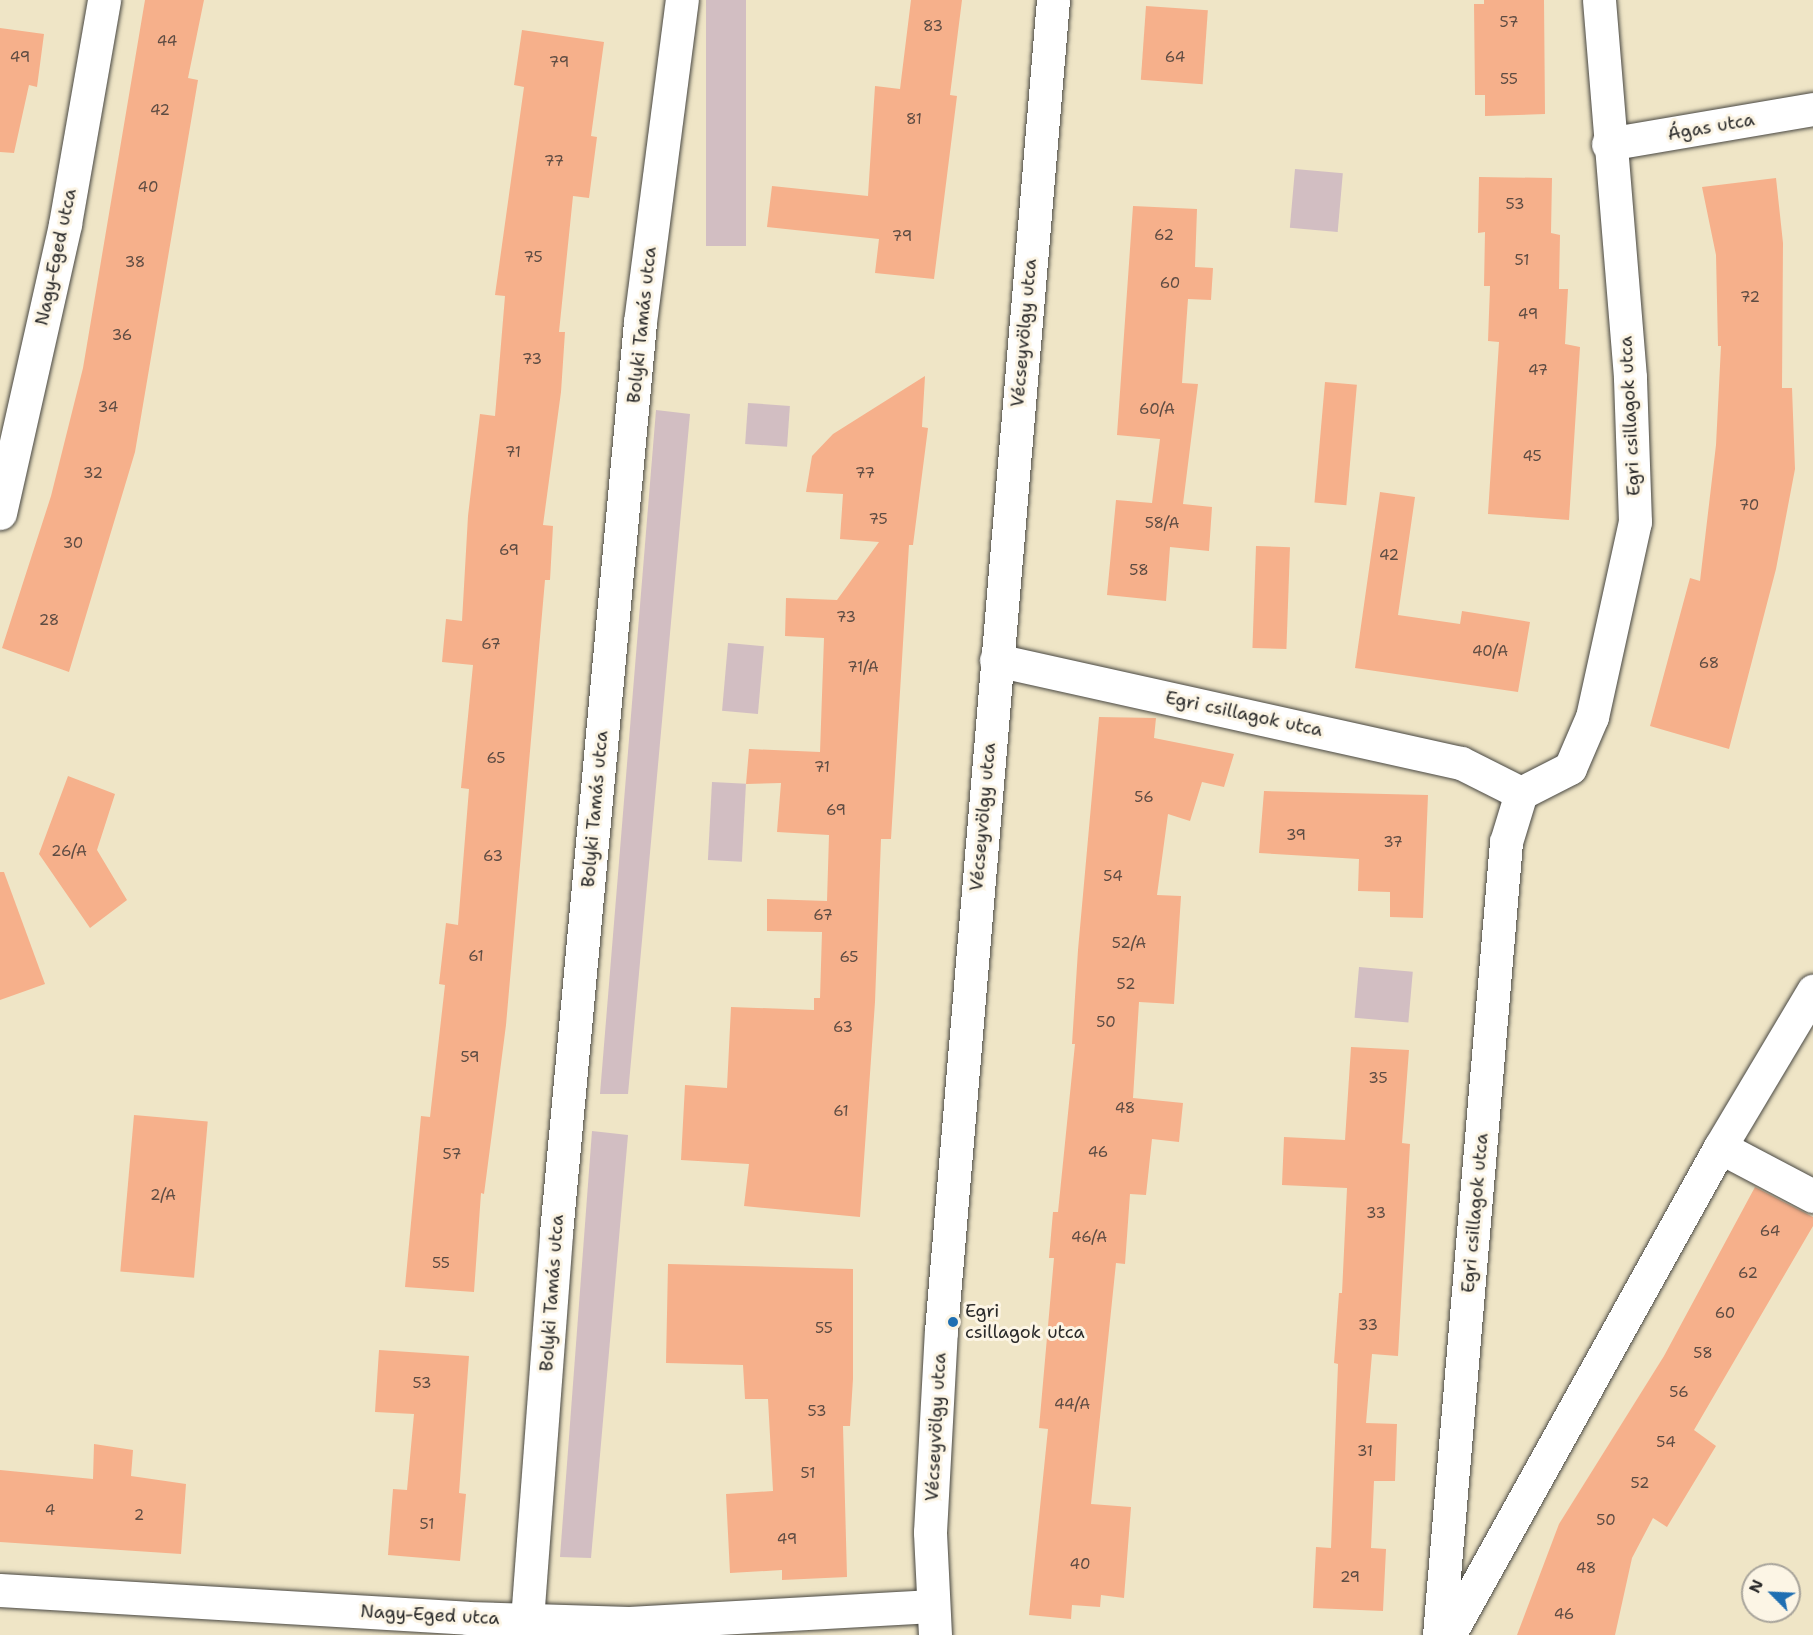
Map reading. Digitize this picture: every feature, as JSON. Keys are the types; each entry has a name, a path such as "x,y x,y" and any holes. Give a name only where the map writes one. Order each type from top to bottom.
{"street":[{"name":"Nagy-Eged utca","path":"0,513 65,224 104,0"},
{"name":"Bolyki Tamás utca","path":"527,1620 556,1233 640,322 682,0"},
{"name":"Vécseyvölgy utca","path":"934,1621 930,1532 941,1330 1053,0"},
{"name":"Egri csillagok utca","path":"1439,1635 1506,842 1521,793 1570,768 1592,717 1635,522 1630,377 1608,144 1599,0"},
{"name":"Ágas utca","path":"1608,144 1813,109"},
{"name":"Egri csillagok utca","path":"996,660 1461,763 1521,793"},
{"path":"1449,1635 1720,1147 1810,995"},
{"path":"1720,1147 1813,1196"},
{"name":"Nagy-Eged utca","path":"0,1590 482,1627 527,1620 934,1621"}],"shaded area":[{"path":"706,0 746,0 746,246 706,246"},
{"path":"1295,169 1343,173 1338,232 1290,228"},
{"path":"748,403 790,406 787,447 745,444"},
{"path":"656,410 690,414 628,1094 600,1094"},
{"path":"728,643 764,646 758,714 722,711"},
{"path":"712,782 746,784 742,862 708,860"},
{"path":"1359,967 1413,972 1408,1023 1355,1018"},
{"path":"592,1131 628,1135 591,1558 560,1557"}],"building":[{"path":"145,0 204,0 188,78 198,80 135,452 69,672 2,648 51,496 83,368"},
{"path":"911,0 962,0 950,95 957,96 934,279 875,273 879,239 767,227 772,186 868,196 875,86 900,89"},
{"path":"1484,0 1544,0 1545,114 1485,116 1485,95 1475,95 1474,4 1484,4"},
{"path":"1146,6 1208,10 1203,84 1141,80"},
{"path":"0,28 44,34 37,87 29,85 14,153 0,152"},
{"path":"522,30 604,42 591,136 597,137 589,198 573,196 559,332 565,332 561,392 543,525 553,526 550,580 545,580 506,1025 484,1194 481,1193 474,1292 405,1287 421,1116 430,1117 445,985 439,984 446,923 458,925 469,789 461,788 473,665 442,662 446,619 462,621 468,516 480,414 495,416 505,296 495,295 524,87 514,85"},
{"path":"1479,177 1552,178 1551,233 1560,235 1559,289 1568,289 1565,344 1580,347 1569,520 1488,514 1499,342 1488,341 1490,286 1484,286 1485,232 1478,233"},
{"path":"1776,178 1783,243 1782,388 1792,388 1795,469 1776,569 1729,749 1650,726 1690,578 1700,581 1716,445 1721,346 1718,346 1716,255 1702,187"},
{"path":"1133,206 1197,209 1195,267 1213,268 1211,300 1188,299 1182,383 1198,384 1183,504 1212,507 1209,551 1170,547 1166,601 1107,595 1116,500 1152,503 1160,439 1117,435"},
{"path":"925,376 922,427 928,428 913,545 909,545 891,839 881,839 875,1002 860,1217 744,1206 749,1164 681,1160 685,1085 727,1088 731,1007 814,1010 814,998 820,998 822,932 767,931 767,899 827,901 829,835 777,832 781,783 746,784 749,749 820,752 824,638 785,636 786,598 837,600 879,542 840,539 843,494 806,492 812,456 833,434"},
{"path":"1325,382 1357,385 1346,505 1314,503"},
{"path":"1380,492 1415,497 1398,615 1460,624 1462,611 1530,622 1518,692 1355,668"},
{"path":"1256,546 1290,547 1286,649 1252,648"},
{"path":"1099,717 1156,718 1154,738 1234,754 1224,787 1202,782 1190,821 1168,814 1157,895 1181,896 1174,1004 1139,1002 1133,1098 1183,1103 1179,1142 1152,1139 1146,1195 1130,1194 1125,1264 1116,1263 1091,1504 1131,1507 1124,1598 1101,1595 1100,1607 1072,1605 1071,1619 1029,1615 1048,1429 1039,1428 1054,1258 1049,1258 1053,1212 1058,1212 1075,1044 1072,1044 1078,950"},
{"path":"68,776 115,794 97,850 127,900 90,928 39,854"},
{"path":"1264,791 1428,795 1423,918 1390,917 1390,892 1358,891 1359,859 1259,853"},
{"path":"0,872 4,872 45,984 0,1000"},
{"path":"1351,1047 1409,1050 1402,1143 1410,1144 1398,1356 1372,1354 1366,1423 1397,1424 1395,1481 1374,1481 1371,1548 1386,1549 1383,1611 1313,1608 1316,1547 1331,1548 1338,1364 1334,1363 1339,1293 1342,1293 1347,1188 1282,1185 1284,1137 1345,1140"},
{"path":"134,1115 208,1121 194,1278 120,1271"},
{"path":"1755,1187 1813,1217 1813,1226 1694,1430 1716,1446 1667,1527 1653,1518 1632,1558 1615,1635 1517,1635 1559,1524 1664,1356"},
{"path":"668,1264 853,1269 853,1379 850,1426 843,1426 847,1577 782,1580 782,1570 730,1573 726,1494 773,1491 768,1399 745,1399 743,1365 666,1363"},
{"path":"379,1350 469,1356 459,1493 466,1494 460,1561 388,1555 393,1489 407,1490 414,1414 375,1412"},
{"path":"94,1444 133,1450 131,1476 186,1484 181,1554 0,1542 0,1470 93,1479"}],"place":[{"name":"Egri csillagok utca","path":"953,1322"}]}
